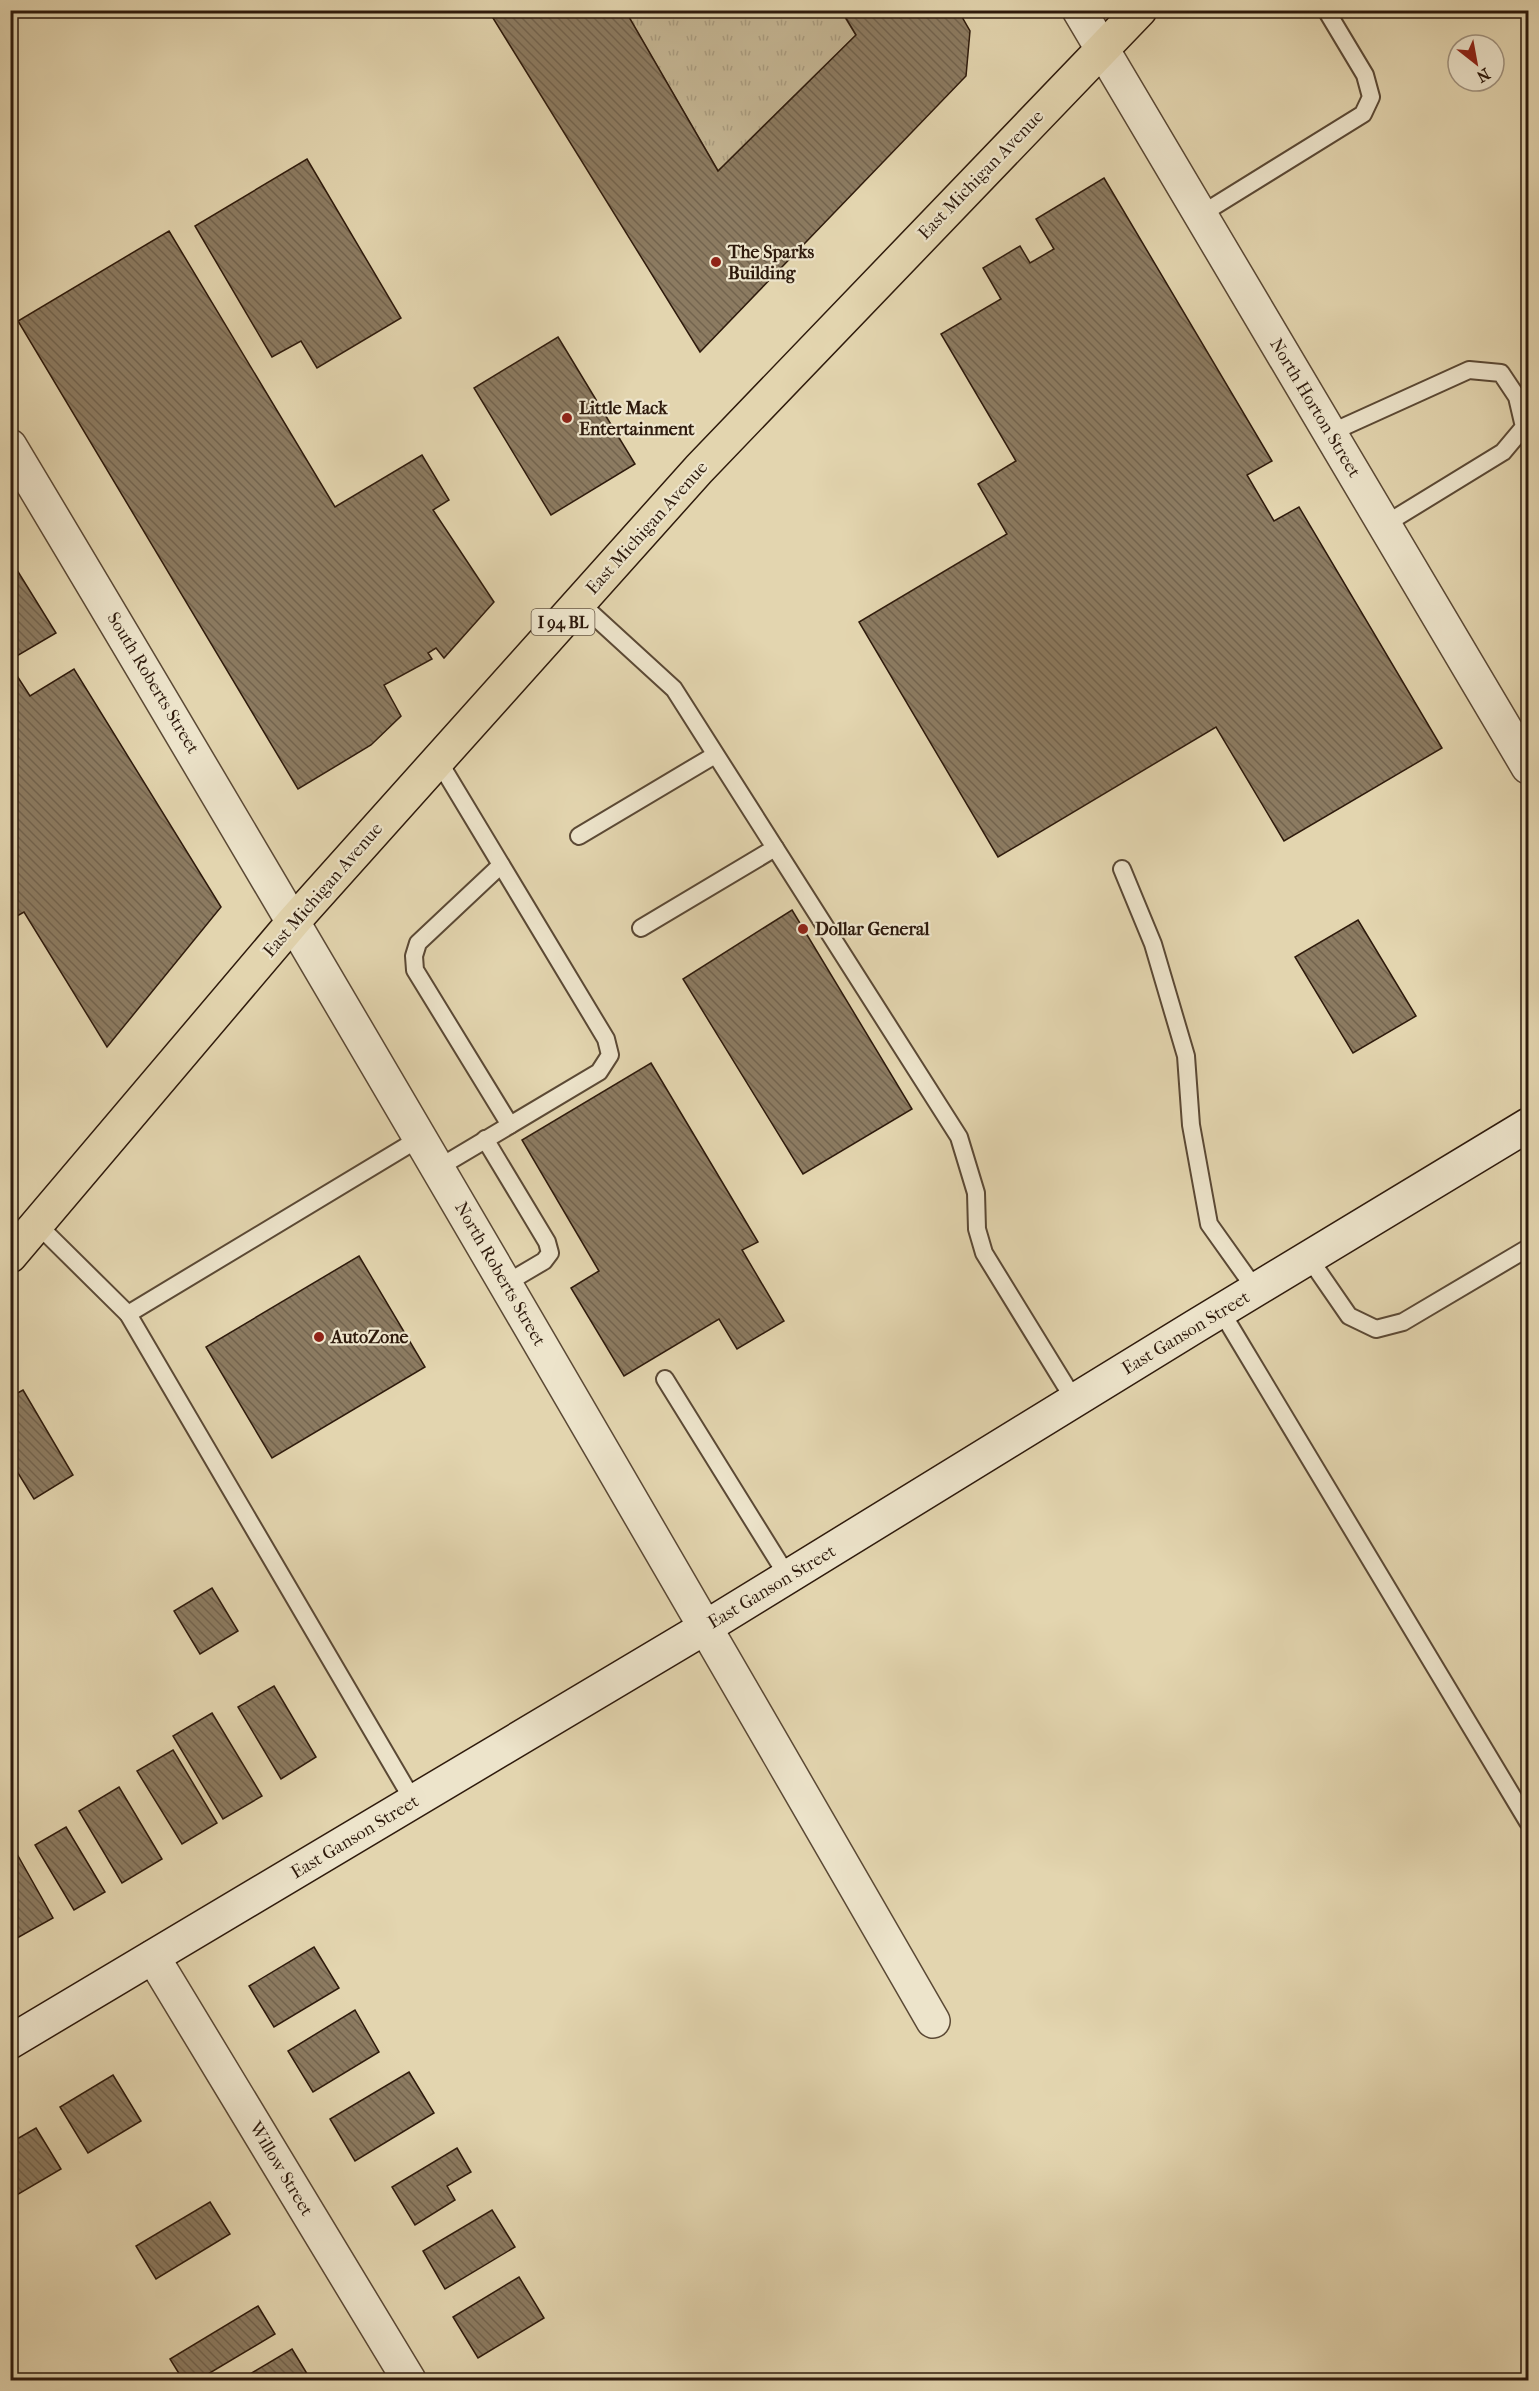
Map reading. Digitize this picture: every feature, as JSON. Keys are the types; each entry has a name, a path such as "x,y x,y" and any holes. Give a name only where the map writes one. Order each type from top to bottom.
{"main road":[{"name":"East Michigan Avenue","path":"10,1256 294,921 699,469 1140,10"}],"street":[{"name":"North Horton Street","path":"1078,10 1528,767"},
{"name":"South Roberts Street","path":"10,446 294,921"},
{"name":"North Roberts Street","path":"294,921 933,2021"},
{"name":"East Ganson Street","path":"10,2042 706,1627 1528,1125"},
{"name":"Willow Street","path":"153,1957 409,2380"}],"lane":[{"path":"1200,215 1363,114 1371,97 1365,75 1326,10"},
{"path":"1330,433 1469,370 1501,373 1517,397 1524,427 1503,452 1384,525"},
{"path":"580,603 674,689 959,1137 976,1193 977,1229 984,1253 1075,1401"},
{"path":"579,836 715,754"},
{"path":"438,760 606,1039 610,1055 599,1072 438,1168"},
{"path":"641,928 775,848"},
{"path":"501,865 418,943 414,956 416,970 510,1125"},
{"path":"1122,869 1153,944 1186,1056 1191,1125 1209,1224 1256,1290"},
{"path":"128,1314 420,1138"},
{"path":"485,1139 547,1242 549,1252 544,1261 505,1284"},
{"path":"37,1224 128,1314 414,1802"},
{"path":"1309,1258 1349,1316 1376,1329 1403,1322 1528,1248"},
{"path":"1221,1311 1528,1822"},
{"path":"664,1379 788,1577"}],"green space":[{"path":"625,11 841,11 856,35 718,171"}],"building":[{"name":"The Sparks Building","path":"488,10 625,10 718,171 856,35 841,10 958,10 970,31 966,76 700,352"},
{"path":"307,159 401,318 317,368 301,341 272,357 195,226"},
{"path":"1104,178 1272,461 1247,475 1274,521 1299,507 1442,748 1284,841 1216,727 998,857 859,622 1007,534 978,484 1016,461 941,334 1001,299 983,268 1020,246 1030,263 1054,249 1036,219"},
{"path":"169,231 335,507 422,455 449,500 433,510 494,602 444,658 436,648 428,653 432,659 384,685 401,716 371,745 298,789 18,321"},
{"path":"558,337 635,464 551,515 474,388"},
{"path":"12,562 56,633 10,660 10,564"},
{"path":"10,665 30,696 74,669 221,907 107,1047 24,912 10,920"},
{"path":"792,910 912,1109 803,1174 683,979"},
{"path":"1358,920 1416,1016 1353,1053 1295,957"},
{"path":"651,1063 758,1242 742,1250 784,1321 737,1349 719,1319 624,1376 571,1288 599,1271 522,1140"},
{"path":"359,1256 425,1367 272,1458 206,1347"},
{"path":"23,1390 73,1475 34,1499 10,1460 10,1397"},
{"path":"212,1588 238,1631 200,1654 174,1611"},
{"path":"274,1686 316,1757 281,1779 238,1707"},
{"path":"212,1713 262,1796 223,1819 173,1736"},
{"path":"173,1750 217,1823 182,1844 137,1771"},
{"path":"119,1787 162,1859 122,1883 79,1811"},
{"path":"66,1827 105,1892 74,1910 35,1845"},
{"path":"17,1854 53,1918 10,1942 10,1858"},
{"path":"314,1947 339,1988 274,2027 249,1986"},
{"path":"355,2010 379,2052 313,2092 288,2051"},
{"path":"409,2072 434,2113 355,2161 330,2119"},
{"path":"113,2075 141,2121 88,2153 60,2107"},
{"path":"36,2128 61,2169 10,2199 10,2143"},
{"path":"457,2148 471,2172 447,2186 455,2200 415,2225 392,2187"},
{"path":"210,2202 230,2234 156,2279 136,2246"},
{"path":"492,2210 515,2247 445,2289 423,2251"},
{"path":"519,2277 544,2318 478,2358 453,2317"},
{"path":"258,2306 275,2334 198,2380 183,2380 170,2359"},
{"path":"292,2349 309,2377 303,2380 240,2380"}],"place":[{"name":"The Sparks Building","path":"716,262"},
{"name":"Little Mack Entertainment","path":"567,418"},
{"name":"Dollar General","path":"803,929"},
{"name":"AutoZone","path":"319,1337"}]}
